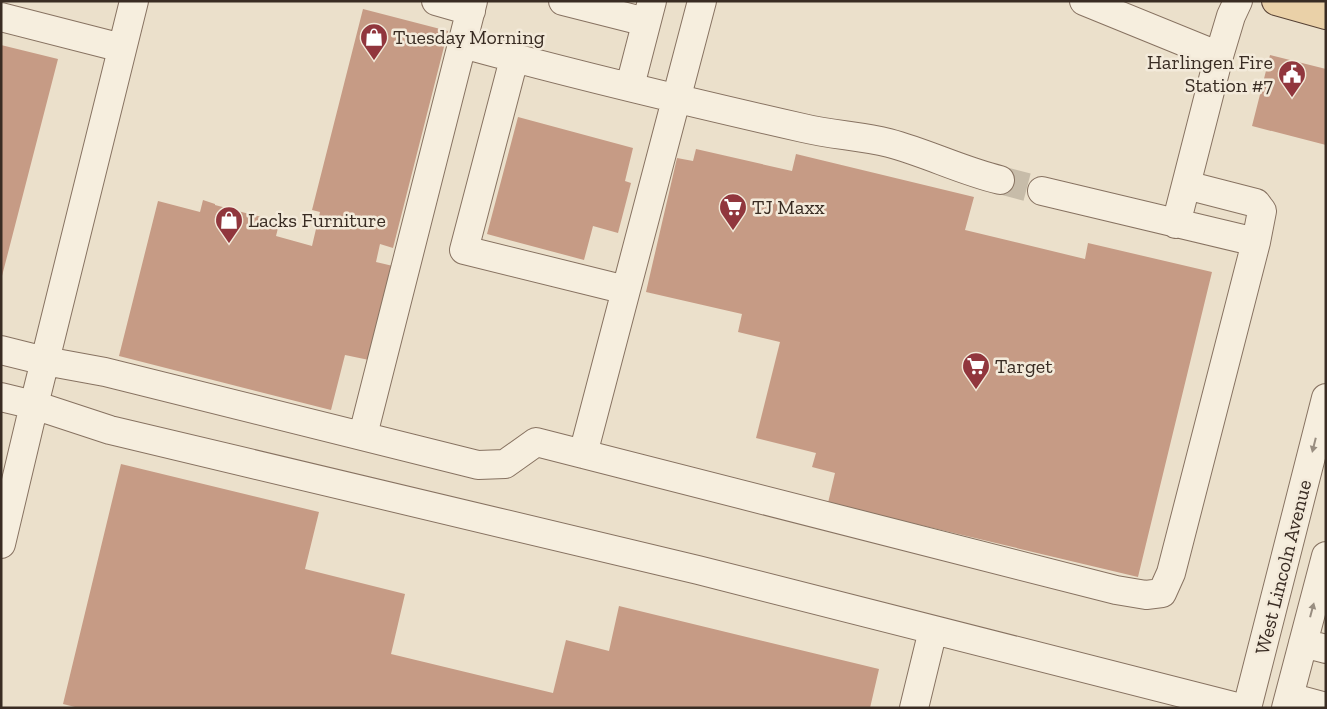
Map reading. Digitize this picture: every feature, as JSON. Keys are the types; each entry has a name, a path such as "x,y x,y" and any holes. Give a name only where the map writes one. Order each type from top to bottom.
{"main road":[{"path":"1276,1 1326,15"}],"street":[{"path":"1,544 134,1"},
{"path":"365,436 366,423 472,6 436,1"},
{"path":"563,1 649,12 630,86"},
{"path":"583,454 702,1"},
{"path":"1084,1 1219,56"},
{"path":"1176,224 1219,56 1231,16 1238,1"},
{"path":"1,17 122,48"},
{"path":"462,44 514,59 819,132 887,142 916,151 977,175 1000,180"},
{"path":"514,59 464,250 626,290"},
{"path":"1,350 45,361 105,372 478,464 506,464 536,442 1116,590 1146,595 1162,593 1171,573 1256,242 1262,211 1256,202 1186,185"},
{"path":"1042,191 1256,242"},
{"path":"1,397 34,405 110,430 698,570 1241,708"},
{"name":"West Lincoln Avenue","path":"1247,708 1326,398"},
{"name":"West Lincoln Avenue","path":"1288,702 1314,646 1326,556"},
{"path":"914,708 933,630"},
{"path":"1288,702 1326,707"}],"building":[{"path":"363,9 448,31 393,248 380,244 376,262 393,266 369,360 345,355 331,410 119,356 158,201 200,212 203,200 269,219 268,221 279,224 276,236 312,246 320,212 312,210"},
{"path":"1,45 58,59 2,276 1,276"},
{"name":"Harlingen Fire Station #7","path":"1270,55 1326,69 1326,145 1252,126"},
{"path":"518,117 633,148 625,181 631,183 618,233 593,226 584,260 487,234"},
{"name":"Target","path":"696,149 792,171 796,154 974,197 965,230 1085,259 1088,243 1212,272 1138,577 828,503 835,473 812,467 816,453 756,438 780,342 738,332 742,314 646,292 677,158 693,161"},
{"path":"121,464 319,512 305,569 405,594 391,654 553,693 566,640 609,651 619,606 879,669 870,708 79,708 63,704"}],"tunnel":[{"path":"1000,180 1042,191"}],"place":[{"name":"Tuesday Morning","path":"374,61"},
{"name":"Harlingen Fire Station #7","path":"1292,98"},
{"name":"TJ Maxx","path":"733,231"},
{"name":"Lacks Furniture","path":"229,244"},
{"name":"Target","path":"976,390"}]}
